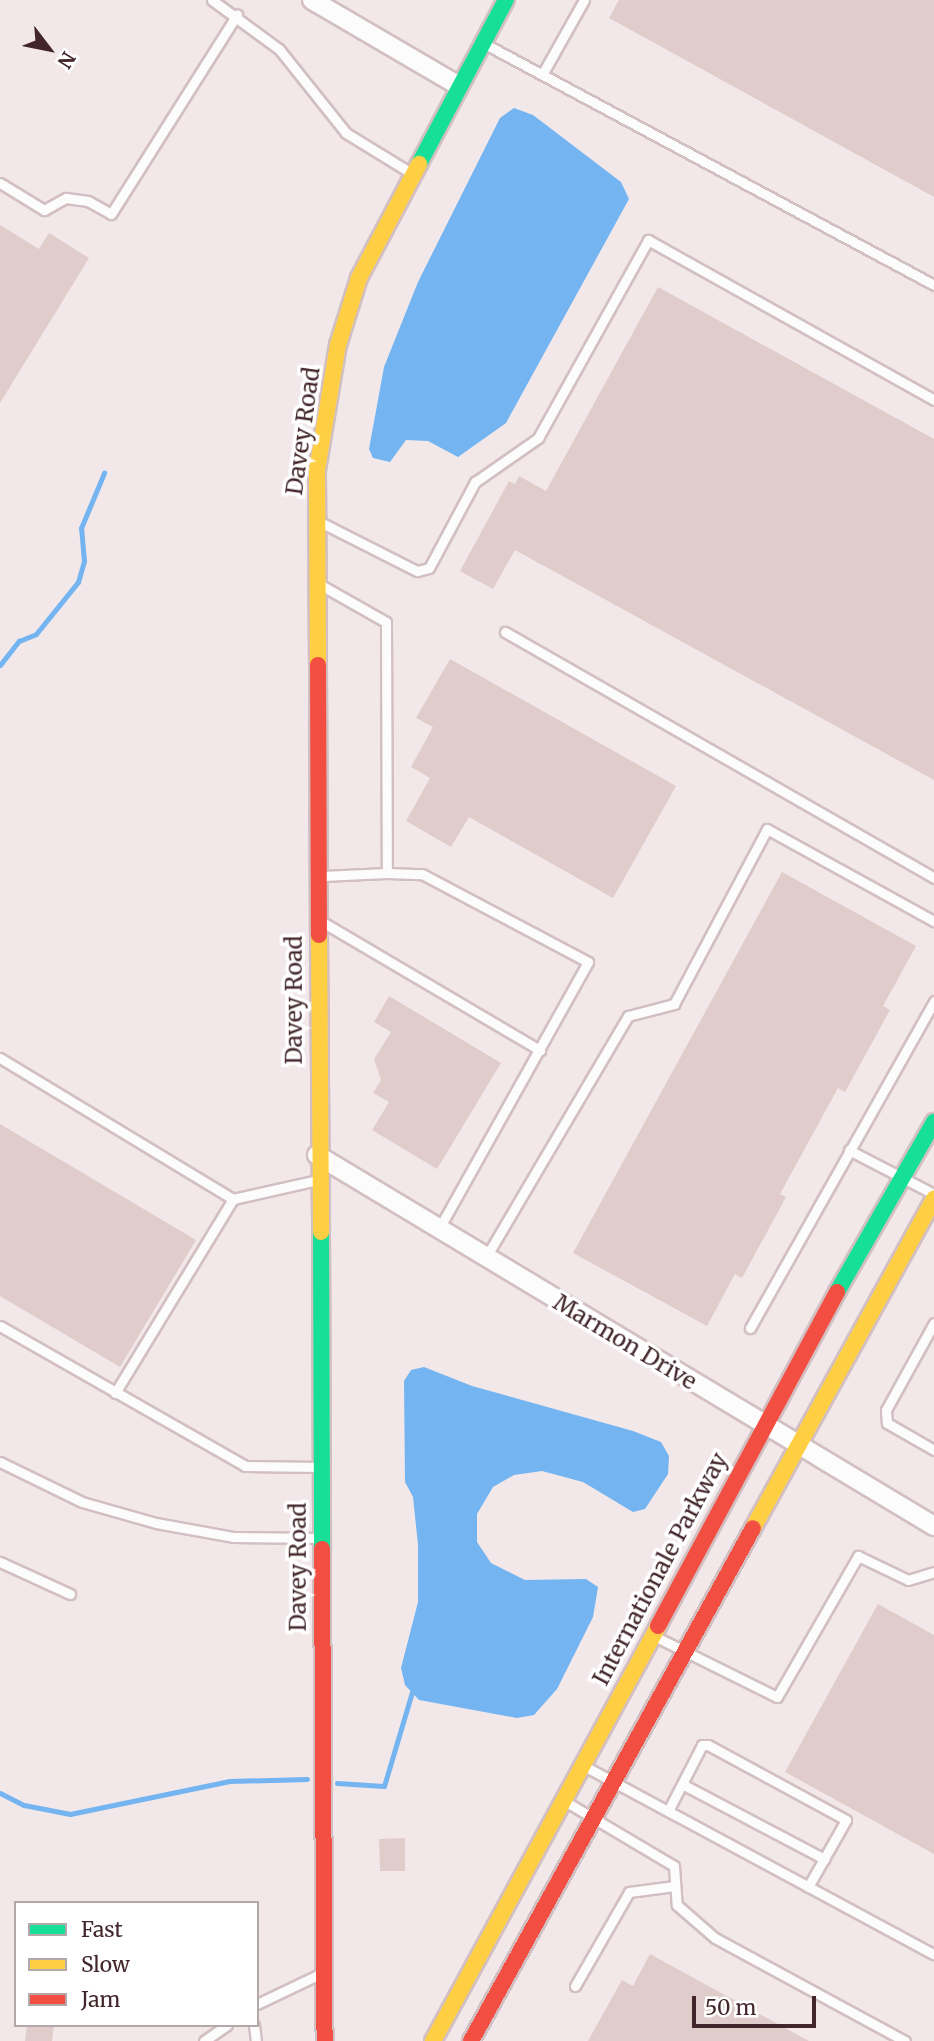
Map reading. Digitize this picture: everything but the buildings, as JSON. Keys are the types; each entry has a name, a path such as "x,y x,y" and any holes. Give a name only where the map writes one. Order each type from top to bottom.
{"street":[{"name":"Davey Road","path":"325,2041 317,1180 315,581 315,520 323,418 338,345 359,278 411,173 506,0"},
{"path":"323,3 459,86"},
{"name":"Internationale Parkway","path":"433,2041 566,1802 650,1634 762,1424 934,1122"},
{"name":"Marmon Drive","path":"317,1155 934,1526"},
{"path":"471,2041 934,1197"}],"lane":[{"path":"212,0 237,15 279,49 346,133 411,173"},
{"path":"543,73 584,0"},
{"path":"0,183 44,210 66,198 88,201 111,214 237,15"},
{"path":"482,42 934,285"},
{"path":"315,520 416,571 429,568 475,482 538,438 648,240 934,400"},
{"path":"315,581 386,622 387,873"},
{"path":"505,632 934,878"},
{"path":"485,1257 628,1016 674,1004 768,829 934,921"},
{"path":"317,876 422,874 588,962 439,1229"},
{"path":"317,919 540,1050"},
{"path":"750,1328 934,1001"},
{"path":"0,1058 233,1199 317,1180"},
{"path":"849,1150 934,1197"},
{"path":"116,1393 233,1199"},
{"path":"934,1323 886,1409 887,1423 934,1450"},
{"path":"0,1326 245,1466 320,1467"},
{"path":"0,1462 82,1502 156,1523 233,1537 320,1538"},
{"path":"650,1634 777,1698 858,1556 908,1580 934,1572"},
{"path":"0,1562 70,1594"},
{"path":"668,1811 702,1745 708,1745 846,1820 808,1886"},
{"path":"584,1766 934,1954"},
{"path":"682,1784 824,1859"},
{"path":"566,1802 662,1855 674,1866 677,1905 715,1938 905,2041"},
{"path":"575,1986 629,1892 675,1886"},
{"path":"259,2004 324,1972"},
{"path":"204,2041 224,2027"}],"water":[{"path":"514,108 533,115 621,182 629,199 506,423 458,457 428,441 406,440 390,462 373,458 369,449 384,367 418,282 500,118"},
{"path":"424,1367 472,1386 633,1431 661,1442 669,1456 668,1474 645,1509 633,1512 583,1482 542,1471 514,1475 493,1487 477,1514 477,1542 491,1563 525,1580 586,1579 598,1587 593,1617 557,1689 534,1715 517,1718 419,1700 405,1685 401,1668 418,1602 418,1545 413,1497 405,1482 404,1381 411,1370"}],"waterway":[{"path":"0,665 19,641 36,634 78,582 84,561 81,528 104,473"},
{"path":"337,1783 384,1786 412,1692"},
{"path":"0,1793 24,1805 70,1814 230,1781 307,1779"}],"traffic: fast":[{"path":"419,164 506,0"},
{"path":"837,1292 934,1122"},
{"path":"321,1232 322,1549"}],"traffic: slow":[{"path":"318,665 317,470 338,345 359,278 419,164"},
{"path":"319,935 321,1232"},
{"path":"753,1528 934,1199"},
{"path":"433,2041 658,1626"}],"traffic: jam":[{"path":"318,665 319,935"},
{"path":"658,1626 837,1292"},
{"path":"471,2041 753,1528"},
{"path":"322,1549 325,2041"}]}
